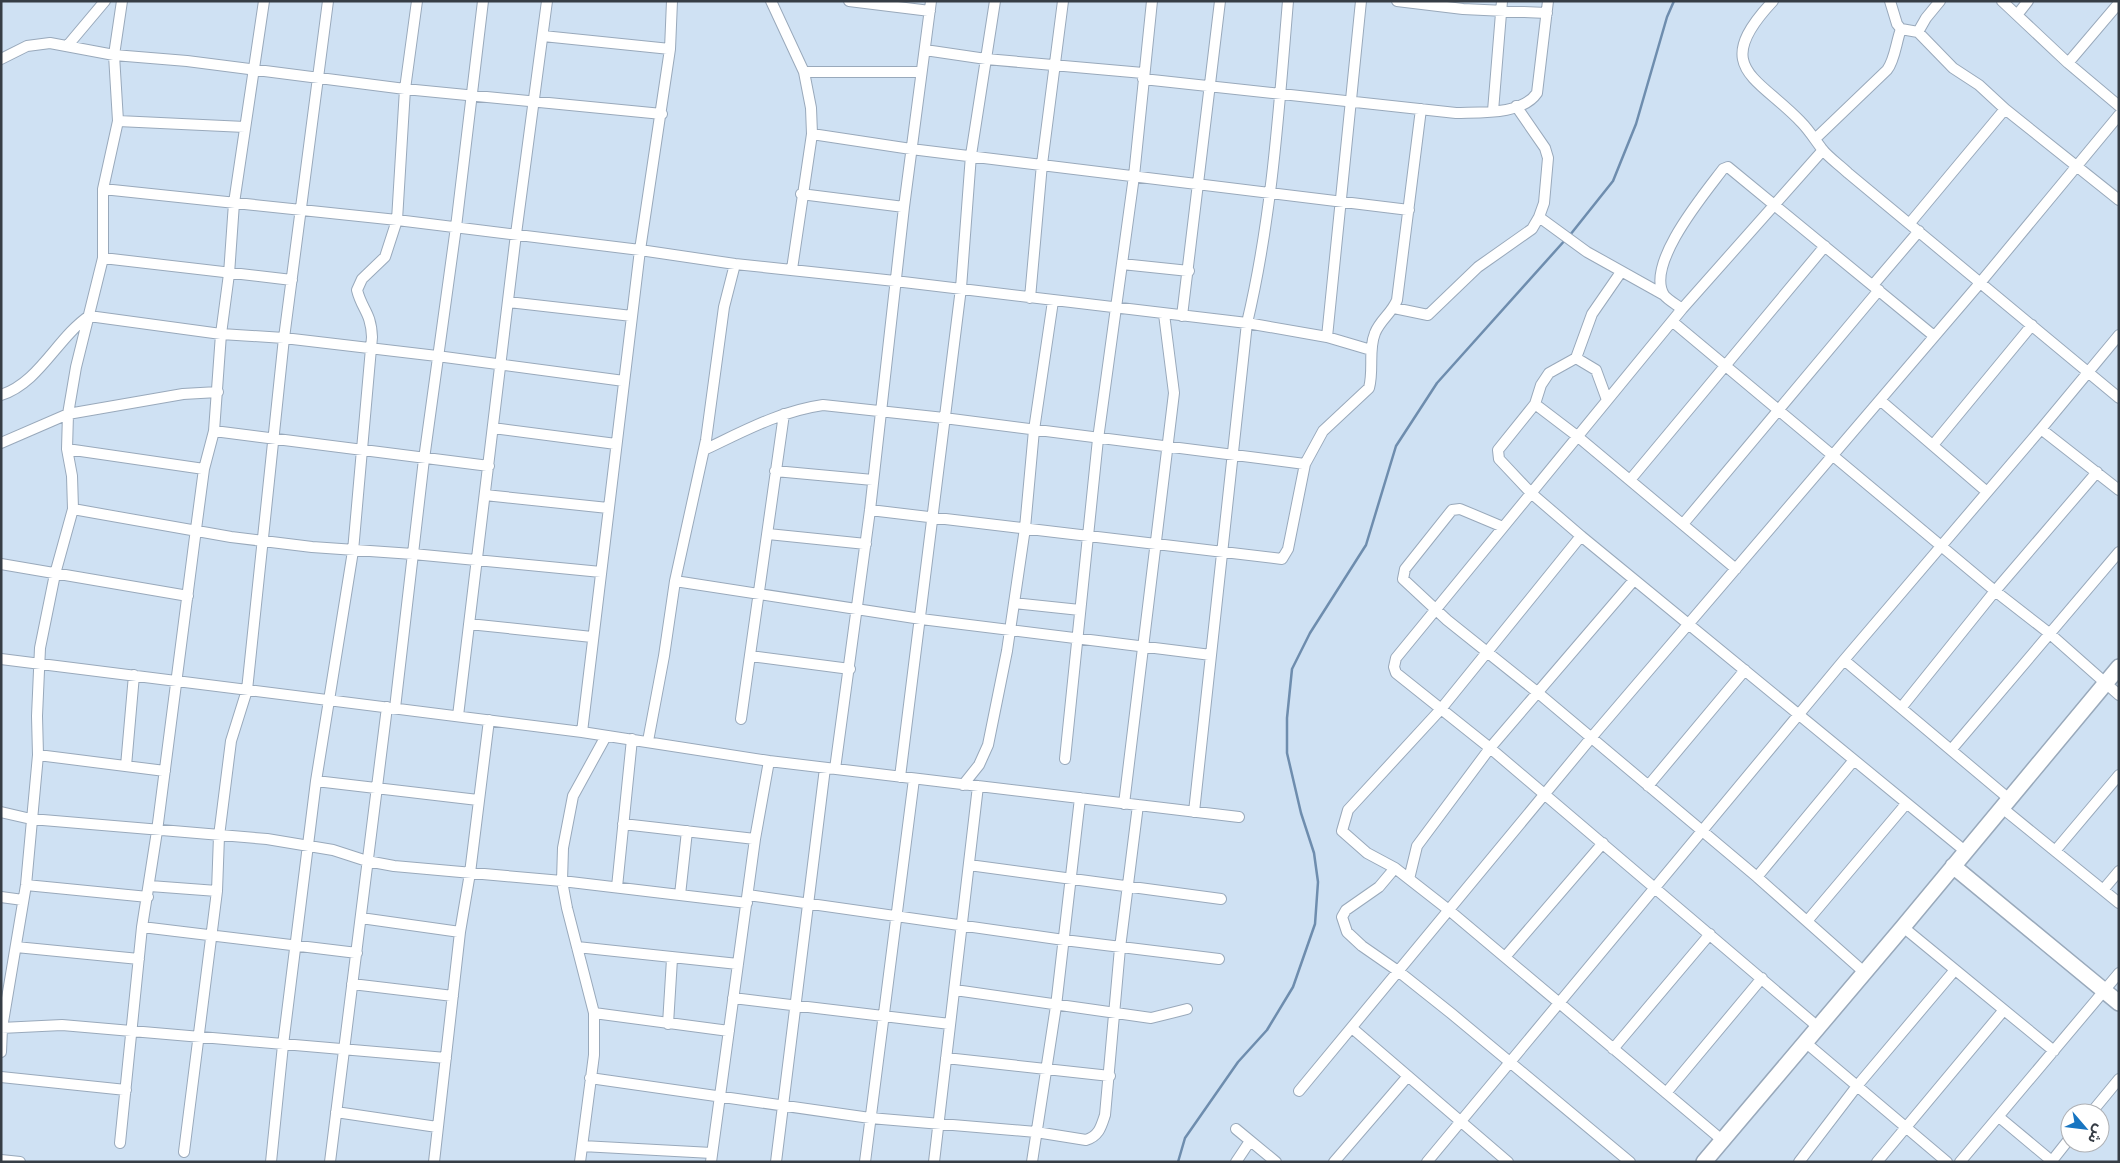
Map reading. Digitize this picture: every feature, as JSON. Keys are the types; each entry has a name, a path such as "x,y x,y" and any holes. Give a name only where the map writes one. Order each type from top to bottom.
{"street":[{"path":"68,45 105,1"},
{"path":"1,1052 2,1028 26,885 38,755 38,663 55,574 74,509 72,476 67,449 68,414 76,367 103,258 103,190 118,121 114,55 122,1"},
{"path":"120,1143 142,927 150,886 204,469 214,432 221,334 229,274 234,203 264,1"},
{"path":"184,1152 217,891 219,836 232,741 247,690 275,440 284,338 320,77 328,1"},
{"path":"271,1162 282,1045 316,781 353,551 371,348 371,323 357,290 362,279 385,256 397,220 405,89 417,1"},
{"path":"330,1162 367,861 413,554 437,356 456,227 470,95 483,1"},
{"path":"582,732 640,250 662,114 670,49 672,1"},
{"path":"771,1 804,72 811,108 812,134 801,194 792,269"},
{"path":"776,1162 796,1005 830,769 850,669 858,610 920,72 925,50 930,6 849,1"},
{"path":"900,777 961,288 971,155 995,1"},
{"path":"1030,298 1042,164 1063,1"},
{"path":"1065,759 1098,439 1134,176 1152,1"},
{"path":"1182,316 1189,271 1220,1"},
{"path":"1194,812 1248,322 1254,294 1268,193 1288,1"},
{"path":"1327,337 1361,1"},
{"path":"1396,1 1501,6 1548,13"},
{"path":"925,50 986,59 1056,64 1210,86 1280,92 1456,114 1493,111 1516,106 1529,102 1537,93 1548,1"},
{"path":"1773,1 1747,36 1742,54 1744,68 1754,81 1800,121 1823,150 2119,398"},
{"path":"1890,1 1897,24 1901,29 1918,32 1953,68 1979,85 2005,109 2119,200"},
{"path":"1918,32 1926,18 1940,1"},
{"path":"2002,1 2068,63 2119,106"},
{"path":"2017,15 2028,1"},
{"path":"458,716 502,364 516,234 543,36 544,2"},
{"path":"2068,63 2119,3"},
{"path":"1493,111 1501,6"},
{"path":"1815,139 1887,70 1893,59 1895,44 1901,29"},
{"path":"543,36 670,49"},
{"path":"1,59 27,46 50,43 114,55 254,69 405,89 662,114"},
{"path":"804,72 920,72"},
{"path":"1394,308 1428,315 1478,267 1527,234 1539,217 1544,203 1548,158 1544,148 1516,106"},
{"path":"870,510 1282,559 1286,556 1305,464 1323,431 1369,388 1371,350 1375,334 1381,322 1394,308 1409,210 1421,109"},
{"path":"1910,223 2005,109"},
{"path":"1299,1090 1450,911 1591,738 1980,283 2119,116"},
{"path":"118,121 245,127"},
{"path":"812,134 911,149 1409,210"},
{"path":"1818,1026 1545,794 1396,672 1394,666 1396,658 1577,436 1773,204 1823,150"},
{"path":"1664,295 1661,278 1670,243 1723,169 1728,167 1733,169 1934,336"},
{"path":"103,190 397,220 640,250 735,264 961,288 1053,301 1248,322 1327,337 1371,350"},
{"path":"801,194 904,208"},
{"path":"1539,217 1587,252 1664,295 1682,310"},
{"path":"1683,524 1876,288 1919,230"},
{"path":"1630,480 1825,246"},
{"path":"103,258 292,280"},
{"path":"648,741 664,656 675,581 704,450 724,308 735,264"},
{"path":"1122,264 1189,271"},
{"path":"1621,272 1592,314 1576,358 1549,373 1541,385 1535,404 1498,450 1497,455 1531,493 1581,536 1965,851"},
{"path":"963,785 979,765 988,745 1010,631 1025,528 1034,430 1053,301"},
{"path":"508,302 632,316"},
{"path":"1124,804 1174,394 1164,314"},
{"path":"1,394 21,386 73,329 89,316 221,334 284,338 437,356 624,381"},
{"path":"1673,322 1995,591 2049,633 2119,695"},
{"path":"1933,445 2032,326"},
{"path":"1428,1162 1558,1002 1655,888 1798,714 2119,335"},
{"path":"1576,358 1596,370 1607,400"},
{"path":"1,443 68,414 156,398 218,392"},
{"path":"1880,400 1987,492"},
{"path":"1535,404 1577,436 1736,568"},
{"path":"704,450 784,414 823,405 944,418 1305,464"},
{"path":"741,720 784,414"},
{"path":"493,428 616,444"},
{"path":"2041,429 2119,490"},
{"path":"214,432 489,466"},
{"path":"67,449 204,469"},
{"path":"775,471 873,480"},
{"path":"1901,708 1995,591 2097,472"},
{"path":"485,494 608,508"},
{"path":"74,509 263,541 353,551 477,559 601,572"},
{"path":"1503,527 1460,509 1452,510 1403,574 1403,579 1447,620 1537,692 1808,920 1864,972"},
{"path":"768,534 866,544"},
{"path":"1581,536 1441,709 1348,810 1342,823 1342,831 1367,853 1394,868 1450,911 1722,1140"},
{"path":"1951,750 2119,552"},
{"path":"1,564 188,596"},
{"path":"1409,879 1417,846 1490,748 1634,580"},
{"path":"675,581 921,619 1211,655"},
{"path":"1014,603 1080,610"},
{"path":"469,624 592,637"},
{"path":"750,656 850,669"},
{"path":"1,659 582,732 830,769 1239,817"},
{"path":"1844,660 1951,750 2055,850 2119,904"},
{"path":"1708,1160 1722,1140 1903,927 2119,667"},
{"path":"1648,786 1745,670"},
{"path":"126,766 134,675"},
{"path":"434,1162 460,932 470,873 489,720"},
{"path":"580,1162 594,1055 594,1013 562,881 563,848 573,796 606,736"},
{"path":"617,887 632,739"},
{"path":"38,755 164,771"},
{"path":"1757,877 1854,760"},
{"path":"582,1146 712,1158 755,838 769,761"},
{"path":"2055,850 2119,775"},
{"path":"865,1162 914,779"},
{"path":"316,781 478,800"},
{"path":"934,1162 978,786"},
{"path":"1032,1162 1056,1006 1080,798"},
{"path":"1808,920 1906,804"},
{"path":"590,1078 783,1104 870,1118 1036,1132 1086,1140 1093,1138 1098,1134 1105,1115 1120,948 1138,805"},
{"path":"1,812 31,820 308,844 367,861 394,866 680,894 810,904 1120,948 1219,959"},
{"path":"623,824 755,838"},
{"path":"680,894 688,831"},
{"path":"1505,957 1603,843"},
{"path":"969,865 1221,899"},
{"path":"1953,866 2119,1003"},
{"path":"1394,868 1379,887 1346,910 1342,917 1347,932 1510,1062 1630,1162"},
{"path":"2102,890 2119,871"},
{"path":"26,885 148,897"},
{"path":"150,886 217,891"},
{"path":"1,897 23,900"},
{"path":"361,918 460,932"},
{"path":"142,927 357,953"},
{"path":"1903,927 1954,971 2054,1051"},
{"path":"1613,1049 1710,934"},
{"path":"16,946 140,959"},
{"path":"577,947 672,959 738,964"},
{"path":"668,1024 672,959"},
{"path":"1798,1162 1858,1086 1954,971"},
{"path":"1960,1162 2119,973"},
{"path":"1666,1093 1762,978"},
{"path":"352,984 453,996"},
{"path":"955,990 1056,1006 1151,1018 1187,1009"},
{"path":"733,998 950,1024"},
{"path":"1876,1162 2003,1011"},
{"path":"594,1013 729,1031"},
{"path":"2,1028 62,1025 446,1058"},
{"path":"1352,1028 1508,1162"},
{"path":"1805,1042 1947,1162"},
{"path":"946,1058 1110,1076"},
{"path":"1334,1162 1408,1076"},
{"path":"1,1077 126,1090"},
{"path":"2099,1103 2119,1079"},
{"path":"336,1112 437,1127"},
{"path":"1999,1117 2052,1161 2060,1151"},
{"path":"1236,1129 1276,1162"},
{"path":"1236,1162 1250,1141"},
{"path":"1,1160 20,1162"}],"waterway":[{"path":"1570,235 1613,181 1636,124 1667,17 1674,1"},
{"path":"1178,1162 1185,1138 1238,1062 1267,1030 1293,987 1315,924 1318,882 1314,853 1301,813 1287,753 1287,718 1292,669 1310,633 1366,545 1396,446 1437,383 1566,239"}]}
